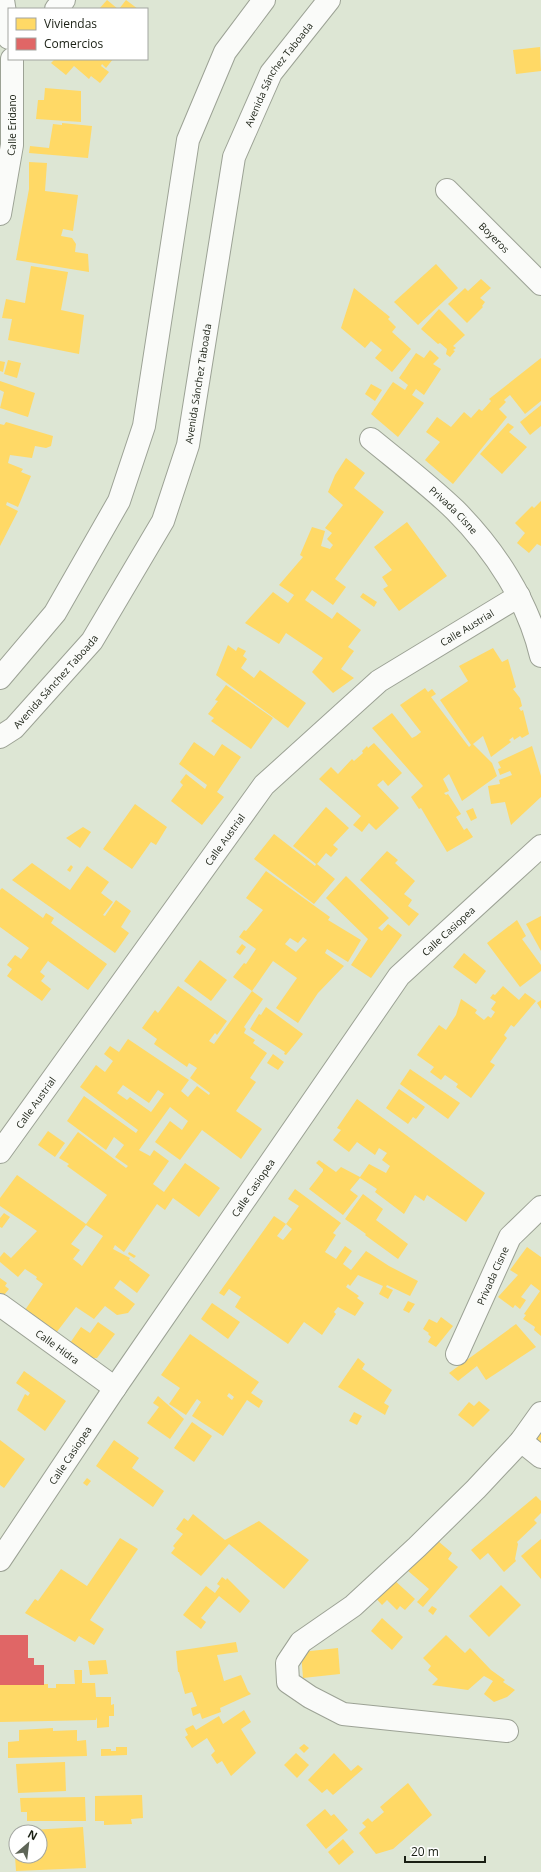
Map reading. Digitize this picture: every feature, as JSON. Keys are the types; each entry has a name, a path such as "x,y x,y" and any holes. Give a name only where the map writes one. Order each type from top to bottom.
{"street":[{"path":"3,0 8,32"},
{"path":"57,8 64,0"},
{"path":"0,678 55,613 119,501 144,426 188,140 225,52 264,0"},
{"name":"Avenida Sánchez Taboada","path":"0,737 14,728 92,641 163,521 188,444 234,157 271,73 329,0"},
{"name":"Calle Eridano","path":"0,214 12,146 13,60"},
{"name":"Boyeros","path":"447,190 541,284"},
{"name":"Privada Cisne","path":"372,439 455,510 488,548 519,596 535,632 541,656"},
{"name":"Calle Austrial","path":"0,1152 264,785 379,681 519,596"},
{"name":"Calle Casiopea","path":"0,1560 115,1388 400,976 541,846"},
{"name":"Privada Cisne","path":"457,1354 510,1237 541,1207"},
{"name":"Calle Hidra","path":"0,1305 115,1388"},
{"path":"507,1731 343,1714 310,1698 288,1682 287,1663 301,1642 352,1606 417,1547 476,1489 521,1441 541,1413"},
{"path":"521,1441 541,1457"}],"building: Viviendas":[{"path":"107,0 117,8 100,8"},
{"path":"126,0 137,8 120,8"},
{"path":"540,47 541,71 516,74 513,50"},
{"path":"54,60 112,60 106,68 102,64 101,66 109,72 100,83 91,76 89,79 74,66 66,75 51,63"},
{"path":"45,88 81,91 81,122 36,119 38,100 44,100"},
{"path":"62,123 92,126 88,158 29,153 30,146 49,148 53,124 62,125"},
{"path":"29,162 47,163 45,191 78,195 73,231 63,229 61,236 72,238 76,244 75,252 88,254 89,272 16,260 29,189"},
{"path":"436,264 458,288 418,325 394,302"},
{"path":"31,266 68,272 61,310 84,315 79,354 8,340 12,319 2,318 6,299 25,303"},
{"path":"481,279 491,288 480,298 485,302 482,306 483,307 467,323 448,304 465,288 468,291"},
{"path":"354,288 390,317 388,319 396,327 392,332 411,349 392,372 375,358 382,350 371,341 365,348 341,328"},
{"path":"439,309 465,335 453,346 456,348 453,350 455,351 450,357 446,354 447,349 440,343 438,344 421,329"},
{"path":"430,350 439,358 433,364 441,369 424,395 416,389 412,395 424,403 398,437 371,414 393,382 405,390 408,385 399,378 416,353 424,358"},
{"path":"541,358 541,401 525,414 510,395 504,400 506,402 499,409 507,417 453,484 425,460 440,442 426,432 437,417 451,427 464,412 471,418 479,409 482,411 491,401 489,399"},
{"path":"8,360 21,363 17,378 4,374"},
{"path":"0,361 5,362 3,372 0,371"},
{"path":"0,381 35,393 28,417 0,408 4,392 0,390"},
{"path":"371,384 382,390 375,401 365,394"},
{"path":"541,405 541,426 530,435 520,422"},
{"path":"6,422 53,436 51,446 46,448 35,446 32,458 10,455 8,463 23,469 21,472 31,476 18,507 7,502 6,505 18,511 0,546 0,424 4,425"},
{"path":"508,423 514,427 509,432 527,447 502,474 480,454"},
{"path":"346,458 365,473 354,488 384,512 335,579 346,587 333,605 312,590 305,600 332,619 337,612 361,630 348,647 354,651 341,669 354,678 333,693 312,672 323,658 286,633 279,644 245,623 273,592 288,603 294,595 279,585 303,557 300,555 312,527 325,531 321,546 330,549 333,545 327,539 332,533 325,528 343,505 328,492 335,475"},
{"path":"541,501 541,546 537,544 529,553 517,543 525,533 515,523 532,506 534,508"},
{"path":"407,522 447,576 399,611 383,589 388,586 382,577 392,570 374,547"},
{"path":"363,593 377,602 374,607 360,597"},
{"path":"228,645 236,651 238,647 246,651 243,656 247,659 241,668 254,678 260,670 306,703 288,728 216,675"},
{"path":"493,648 502,662 508,659 516,687 513,689 520,698 522,706 519,708 521,711 523,710 529,734 522,738 520,736 514,740 513,737 509,740 511,742 491,757 483,736 473,744 492,763 497,776 462,801 449,774 443,779 449,791 444,793 446,795 448,794 461,814 456,817 464,830 467,828 473,837 447,852 421,808 419,809 411,797 423,786 372,728 392,713 412,738 416,736 421,732 400,705 425,688 428,692 432,689 436,694 431,697 469,747 471,745 440,700 468,681 459,666"},
{"path":"226,685 273,718 251,749 211,721 214,718 208,714 218,701 215,700"},
{"path":"194,742 214,756 222,744 241,757 217,792 224,797 202,825 171,801 183,785 180,782 186,774 205,789 207,785 179,764"},
{"path":"374,743 402,773 388,786 383,780 377,785 399,808 376,830 369,823 362,832 353,825 361,816 319,779 331,767 338,774 352,759 354,761 363,753 362,751 367,746 368,748"},
{"path":"532,746 541,776 541,797 511,825 505,802 491,804 488,786 500,784 499,780 512,775 510,771 500,775 498,769 501,768 498,762"},
{"path":"135,804 167,827 156,845 151,842 132,869 103,849"},
{"path":"326,807 349,828 333,845 338,849 331,857 326,853 317,864 335,879 314,904 254,859 274,834 315,866 316,864 293,846"},
{"path":"473,808 477,818 471,821 466,811"},
{"path":"83,827 91,832 80,848 66,838"},
{"path":"387,851 398,860 395,863 415,881 404,894 412,900 408,906 419,914 409,926 360,880"},
{"path":"32,863 70,890 87,866 109,882 101,893 113,902 103,915 105,916 116,900 131,911 121,927 129,933 115,953 12,880"},
{"path":"71,865 73,867 70,872 67,870"},
{"path":"266,871 330,917 328,920 361,940 348,962 327,949 325,953 344,966 318,993 298,1023 276,1008 297,978 273,961 252,991 233,977 244,963 246,964 256,949 239,937 244,930 246,931 263,910 246,898","holes":["303,937 307,940 296,952 285,944 290,938 298,943"]},
{"path":"346,876 389,918 378,928 382,931 388,924 402,935 371,978 351,965 368,939 326,898"},
{"path":"2,888 43,918 46,913 54,918 51,923 107,964 88,990 48,961 40,972 45,976 41,981 51,989 42,1001 7,976 12,969 7,965 15,955 21,959 29,948 0,927 0,890"},
{"path":"541,916 541,951 526,924"},
{"path":"517,920 526,936 522,939 541,965 541,971 520,987 487,943"},
{"path":"242,944 246,947 240,955 236,952"},
{"path":"464,953 486,971 476,984 453,967"},
{"path":"200,960 227,980 211,1001 184,981"},
{"path":"178,986 227,1021 217,1035 215,1033 209,1041 214,1044 252,991 263,999 244,1027 246,1029 244,1033 255,1040 253,1043 267,1053 250,1078 256,1082 236,1111 262,1129 241,1159 202,1130 180,1160 155,1142 170,1121 182,1130 188,1121 170,1107 139,1150 150,1156 154,1150 169,1161 153,1184 164,1192 185,1163 220,1188 199,1217 173,1198 165,1210 157,1204 124,1252 115,1245 113,1249 130,1258 129,1260 150,1275 137,1293 120,1280 114,1288 135,1304 128,1313 117,1315 105,1306 94,1319 76,1307 56,1333 25,1310 43,1284 36,1279 37,1277 25,1269 18,1277 0,1262 0,1257 4,1252 11,1258 37,1231 0,1206 0,1198 17,1175 86,1224 94,1213 107,1195 67,1166 69,1164 59,1158 78,1132 126,1168 128,1166 115,1157 124,1145 114,1137 106,1150 67,1121 84,1096 136,1133 138,1130 80,1087 96,1065 105,1072 113,1061 104,1054 110,1046 119,1052 128,1039 189,1080 181,1091 188,1097 197,1086 209,1095 210,1093 190,1078 197,1068 189,1063 187,1067 154,1044 157,1039 142,1028 155,1010 158,1013","holes":["123,1085 149,1103 158,1090 164,1094 151,1112 130,1097 127,1100 117,1093","86,1225 103,1236 82,1266 73,1259 80,1250 71,1244"]},
{"path":"503,986 519,1000 525,993 536,1001 514,1027 511,1025 504,1035 507,1038 490,1062 495,1065 471,1098 456,1087 458,1084 445,1075 441,1080 430,1072 434,1067 417,1055 439,1025 446,1030 456,1015 461,999 477,1010 475,1013 484,1020 488,1016 491,1018 495,1012 491,1009 496,1002 490,998"},
{"path":"541,1000 541,1009 537,1003"},
{"path":"266,1007 303,1034 286,1055 284,1054 285,1052 250,1029 259,1014 261,1015"},
{"path":"273,1054 284,1062 278,1070 267,1063"},
{"path":"410,1069 460,1103 448,1119 400,1084"},
{"path":"399,1089 425,1107 416,1119 413,1117 408,1124 386,1108"},
{"path":"357,1099 485,1193 466,1222 427,1195 424,1201 415,1195 404,1214 375,1192 377,1189 360,1178 350,1190 358,1196 343,1215 309,1189 323,1171 323,1169 316,1163 319,1160 336,1172 341,1167 360,1177 369,1164 386,1173 390,1166 382,1160 387,1153 379,1148 375,1155 357,1142 349,1152 333,1140 341,1130 337,1128"},
{"path":"48,1131 65,1143 55,1157 38,1145"},
{"path":"295,1189 341,1223 333,1233 336,1235 325,1252 336,1259 345,1246 352,1251 343,1264 351,1270 366,1251 389,1266 418,1281 410,1296 387,1285 386,1287 393,1290 388,1299 379,1294 383,1286 358,1275 350,1286 348,1284 346,1287 359,1296 357,1298 364,1303 355,1316 338,1307 334,1312 336,1314 322,1335 304,1322 288,1344 235,1307 241,1297 229,1289 224,1296 219,1293 274,1216 286,1224 299,1206 288,1199","holes":["286,1224 292,1229 283,1240 277,1236"]},
{"path":"363,1194 383,1209 376,1220 408,1244 398,1259 345,1219"},
{"path":"4,1213 10,1217 2,1228 0,1227 0,1218"},
{"path":"527,1247 541,1257 541,1336 534,1330 535,1327 523,1319 526,1315 524,1314 540,1291 531,1284 521,1297 526,1300 520,1309 515,1305 513,1308 498,1297 518,1275 510,1270"},
{"path":"129,1252 136,1256 134,1258 128,1254"},
{"path":"0,1278 7,1283 5,1286 9,1289 4,1295 0,1293"},
{"path":"408,1301 415,1304 409,1313 403,1310"},
{"path":"212,1303 240,1322 228,1339 201,1319"},
{"path":"441,1317 453,1326 436,1347 428,1342 431,1337 428,1334 429,1333 423,1329 429,1319 437,1323"},
{"path":"98,1322 115,1334 97,1358 92,1358 70,1343 81,1327 90,1333"},
{"path":"516,1324 536,1347 486,1380 477,1366 458,1381 449,1373"},
{"path":"190,1334 259,1382 251,1393 263,1401 259,1408 247,1400 223,1436 192,1416 201,1402 197,1399 186,1415 169,1404 180,1388 161,1375","holes":["229,1393 234,1397 232,1400 227,1396"]},
{"path":"358,1358 365,1364 362,1369 392,1390 384,1403 389,1406 385,1415 338,1387"},
{"path":"24,1371 66,1401 45,1431 17,1410 25,1394 28,1396 30,1393 16,1383"},
{"path":"158,1396 184,1419 170,1439 147,1423 159,1407 153,1403"},
{"path":"479,1401 490,1410 473,1427 458,1415 469,1402 474,1406"},
{"path":"354,1412 362,1416 357,1425 349,1421"},
{"path":"192,1422 212,1436 194,1462 174,1448"},
{"path":"541,1426 541,1450 529,1439"},
{"path":"0,1440 25,1459 4,1488 0,1485"},
{"path":"114,1440 139,1458 132,1468 164,1491 153,1507 96,1466"},
{"path":"87,1478 91,1481 87,1486 83,1483"},
{"path":"536,1496 541,1501 541,1513 534,1520 537,1523 517,1542 516,1561 504,1572 488,1553 480,1560 471,1550"},
{"path":"193,1514 225,1540 259,1521 309,1560 284,1589 229,1544 201,1576 171,1553 175,1548 173,1546 183,1534 176,1529 184,1518 188,1521"},
{"path":"120,1538 138,1549 90,1620 104,1629 94,1645 79,1636 75,1642 25,1613 35,1599 38,1601 61,1569 87,1586"},
{"path":"541,1539 541,1579 521,1556"},
{"path":"438,1541 452,1553 448,1559 458,1567 423,1607 417,1602 429,1589 407,1570"},
{"path":"222,1577 226,1580 227,1578 250,1601 240,1613 219,1596 201,1618 206,1622 201,1629 183,1615 206,1586 215,1593 220,1586 217,1584"},
{"path":"393,1579 415,1599 405,1610 400,1606 397,1610 387,1600 382,1605 373,1595"},
{"path":"501,1585 521,1605 489,1637 469,1616"},
{"path":"432,1606 437,1609 433,1615 428,1611"},
{"path":"382,1618 403,1637 392,1650 371,1631"},
{"path":"446,1635 465,1653 470,1648 491,1670 505,1680 503,1682 515,1690 507,1697 494,1702 484,1694 493,1681 484,1676 468,1690 432,1685 438,1679 428,1670 431,1666 423,1658"},
{"path":"236,1642 238,1652 217,1655 224,1681 241,1675 248,1691 251,1694 220,1708 221,1712 202,1719 200,1713 193,1716 191,1708 197,1706 192,1692 185,1694 178,1672 176,1651"},
{"path":"338,1648 340,1674 303,1678 301,1652"},
{"path":"106,1660 108,1674 90,1675 88,1661"},
{"path":"74,1670 82,1670 82,1683 95,1683 96,1697 111,1697 111,1705 114,1704 114,1716 109,1716 109,1727 97,1728 97,1717 96,1720 0,1722 0,1685 48,1684 48,1688 56,1688 56,1684 75,1684"},
{"path":"244,1710 251,1722 241,1729 256,1753 231,1776 222,1761 217,1764 211,1755 215,1751 207,1738 192,1748 185,1737 188,1735 185,1729 193,1725 196,1730 219,1716 223,1724"},
{"path":"53,1728 53,1731 77,1730 77,1741 86,1740 87,1756 8,1758 8,1742 19,1741 19,1730"},
{"path":"304,1744 309,1748 304,1753 299,1748"},
{"path":"116,1747 127,1747 127,1755 101,1756 101,1749 111,1749 111,1751 116,1751"},
{"path":"296,1753 309,1765 297,1778 284,1765"},
{"path":"334,1753 351,1771 358,1765 363,1769 333,1795 327,1789 322,1793 308,1780"},
{"path":"65,1762 66,1791 18,1793 16,1764"},
{"path":"408,1783 432,1815 393,1849 376,1854 359,1833 366,1827 362,1823 368,1818 372,1822 384,1812 380,1807"},
{"path":"142,1795 143,1818 131,1819 132,1824 104,1825 104,1821 95,1821 95,1796"},
{"path":"85,1797 86,1821 27,1821 27,1812 21,1812 20,1798"},
{"path":"325,1809 331,1816 334,1814 348,1830 326,1849 306,1825"},
{"path":"83,1827 86,1868 16,1871 16,1864 48,1864 48,1829"},
{"path":"343,1839 354,1852 339,1865 328,1852"}],"building: Comercios":[{"path":"0,1635 28,1635 28,1658 34,1658 34,1665 44,1665 44,1685 0,1685"}]}
